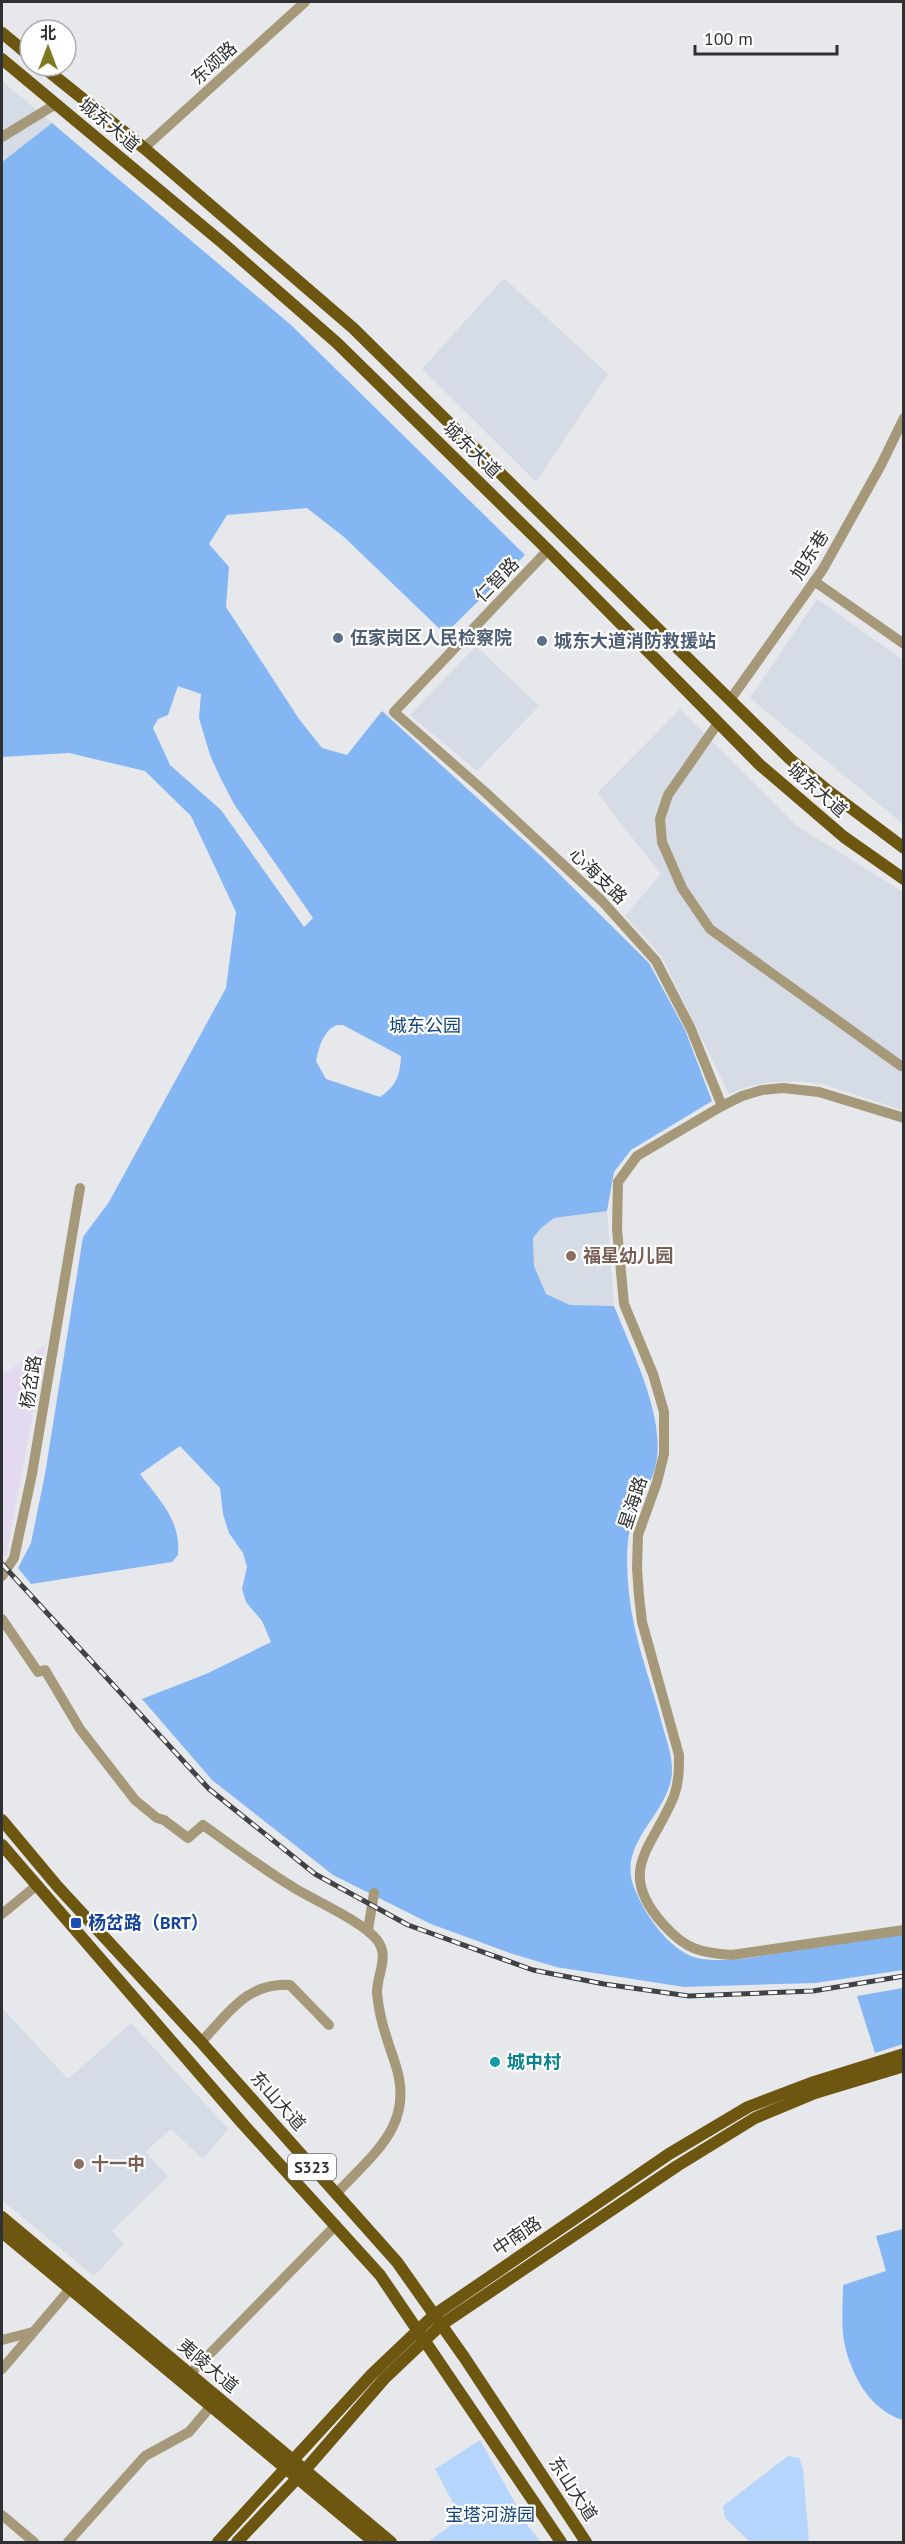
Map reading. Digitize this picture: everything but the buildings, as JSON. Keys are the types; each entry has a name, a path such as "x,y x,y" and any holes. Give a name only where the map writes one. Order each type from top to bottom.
{"main road":[{"path":"2,33 18,46"},
{"name":"城东大道","path":"2,59 225,245 337,343 548,550 718,723 796,797 844,837 903,879"},
{"name":"城东大道","path":"57,78 144,148 353,328 797,765 903,848"},
{"name":"东山大道","path":"2,1820 58,1887 201,2042 397,2262 464,2357 586,2542"},
{"path":"2,1845 243,2124 380,2275 561,2542"},
{"name":"中南路","path":"218,2542 372,2374 437,2320 669,2154 748,2107 811,2083 903,2054"},
{"name":"中南路","path":"437,2320 755,2118 816,2093 903,2066"},
{"name":"夷陵大道","path":"2,2217 190,2374 290,2465"},
{"name":"夷陵大道","path":"2,2232 211,2406 391,2542"},
{"name":"中南路","path":"237,2542 301,2474 421,2333"},
{"name":"夷陵大道","path":"301,2474 374,2542"}],"street":[{"name":"东颂路","path":"144,148 306,2"},
{"path":"2,137 56,104"},
{"name":"旭东巷","path":"730,700 814,581 881,465 903,418"},
{"name":"仁智路","path":"394,712 548,550"},
{"path":"814,581 903,644"},
{"name":"心海支路","path":"394,712 602,900 656,961 691,1029 722,1106"},
{"path":"718,723 668,795 660,819 662,842 682,888 711,929 901,1066"},
{"name":"星海路","path":"903,1118 819,1092 783,1088 752,1093 722,1106 637,1156 618,1182 617,1229 624,1304 653,1374 664,1412 664,1454 657,1482 638,1535 637,1568 642,1622 679,1755 679,1775 675,1794 641,1859 639,1877 646,1901 677,1940 693,1949 709,1954 732,1955 903,1930"},
{"name":"杨岔路","path":"2,1576 14,1558 32,1474 80,1188"},
{"path":"2,1619 38,1672 45,1671 80,1729 129,1792 157,1818 164,1820 188,1838 203,1825 295,1888 368,1930 382,1948 383,1959 377,1991 382,2028 401,2085 401,2104 397,2120 382,2144 336,2194"},
{"path":"2,1914 36,1886"},
{"path":"368,1930 375,1893"},
{"path":"201,2042 248,1994 262,1987 278,1984 290,1985 329,2025"},
{"path":"190,2374 336,2225"},
{"path":"2,2369 70,2289"},
{"path":"2,2340 34,2331"},
{"path":"68,2542 145,2456 189,2432 211,2406"},
{"path":"2,2515 34,2542"}],"shaded area":[{"path":"2,81 52,123 2,162"},
{"path":"504,278 608,374 536,482 422,369"},
{"path":"817,599 903,660 903,824 750,698"},
{"path":"476,646 539,706 477,771 410,715"},
{"path":"680,709 797,826 903,892 903,1110 823,1084 795,1081 772,1082 747,1087 729,1094 662,957 625,916 661,874 597,793"},
{"name":"福星幼儿园","path":"607,1211 614,1306 570,1305 546,1294 534,1266 533,1238 554,1218"},
{"path":"46,1345 6,1557 2,1552 2,1375"},
{"name":"十一中","path":"2,2008 68,2079 131,2023 228,2129 203,2159 171,2129 145,2152 168,2176 112,2231 124,2244 94,2276 2,2200"}],"green space":[{"name":"城东公园","path":"52,123 291,325 525,555 445,634 344,537 307,508 227,515 209,544 229,567 226,607 299,719 322,748 347,755 382,711 543,858 649,963 685,1030 712,1101 631,1150 614,1172 607,1211 554,1218 533,1238 534,1266 546,1294 570,1305 614,1306 651,1401 658,1440 655,1468 631,1524 627,1571 634,1625 668,1744 672,1769 665,1798 640,1837 634,1851 631,1866 632,1881 648,1915 666,1938 686,1954 697,1958 742,1959 903,1933 903,1970 815,1983 684,1987 556,1967 431,1924 333,1875 212,1780 142,1699 206,1674 271,1642 262,1621 246,1602 242,1589 247,1567 243,1553 229,1533 223,1514 220,1488 180,1446 140,1474 162,1502 173,1521 178,1555 172,1562 31,1584 18,1568 31,1543 45,1474 83,1237 109,1202 226,988 236,912 191,816 145,771 69,753 2,757 2,162","holes":["178,686 201,694 199,718 210,755 234,804 313,918 304,927 221,810 170,765 153,728 158,719 168,715","337,1025 343,1025 401,1056 396,1080 380,1097 326,1079 316,1061 325,1035"]},
{"path":"903,1988 903,2044 875,2053 857,1996"},
{"path":"904,2229 903,2420 881,2408 863,2389 847,2353 842,2320 843,2285 886,2271 876,2236"},
{"name":"宝塔河游园","path":"480,2440 528,2526 541,2542 428,2542 461,2518 435,2469"},
{"path":"788,2456 799,2458 803,2468 809,2542 750,2542 725,2518 723,2506"}],"railway":[{"path":"2,1564 209,1789 315,1874 408,1925 533,1970 604,1984 689,1996 813,1991 904,1976"}],"place":[{"name":"伍家岗区人民检察院","path":"338,638"},
{"name":"城东大道消防救援站","path":"542,641"},
{"name":"福星幼儿园","path":"571,1256"},
{"name":"杨岔路（BRT）","path":"76,1923"},
{"name":"城中村","path":"495,2062"},
{"name":"十一中","path":"79,2164"}]}
